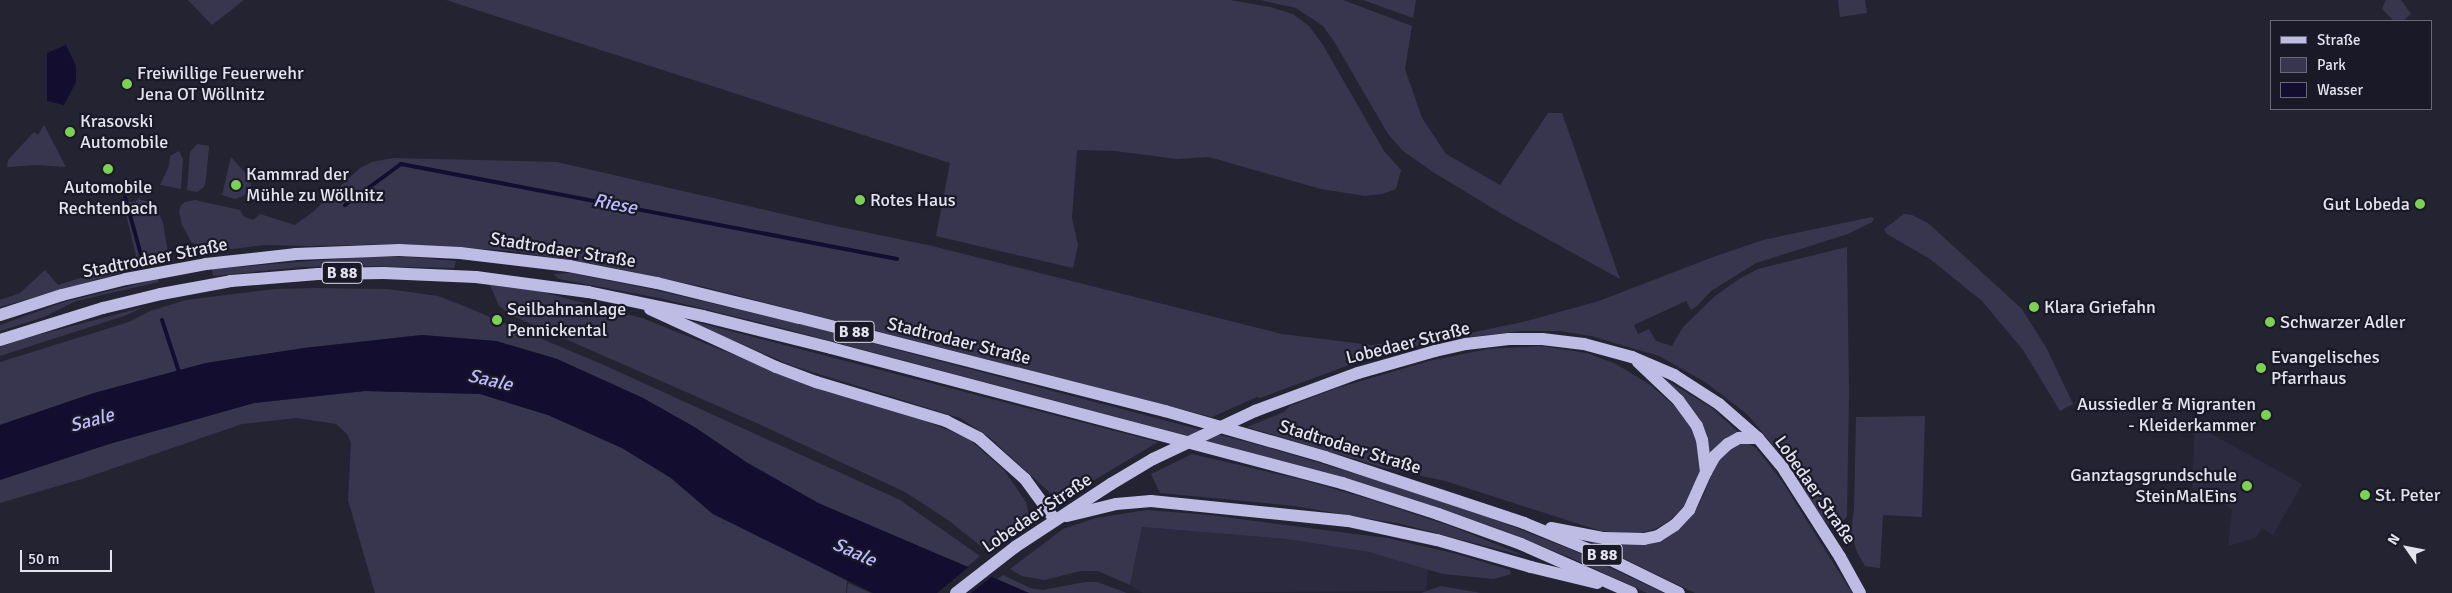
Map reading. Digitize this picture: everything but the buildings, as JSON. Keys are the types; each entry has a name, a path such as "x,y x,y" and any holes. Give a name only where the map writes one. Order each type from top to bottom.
{"main road":[{"name":"Stadtrodaer Straße","path":"0,316 62,295 135,277 206,264 296,254 399,250 460,253 532,260 614,274 693,292 1165,412 1325,456 1524,523 1597,553 1679,593"},
{"name":"Stadtrodaer Straße","path":"0,340 103,308 170,292 231,281 318,274 384,273 476,277 531,283 630,300 831,348 1342,483 1438,514 1512,541 1629,592"},
{"path":"630,300 776,367 816,382 946,421 979,438 1025,479 1055,520 1116,504 1150,500 1348,521 1437,540 1531,568 1629,592"},
{"name":"Lobedaer Straße","path":"956,593 1015,547 1153,459 1255,411 1358,373 1466,344 1509,339 1548,339 1584,344 1632,357 1674,375 1697,388 1719,404 1758,438 1781,466 1840,557 1860,593"},
{"path":"1632,357 1678,400 1697,426 1702,440 1706,472"},
{"path":"1524,523 1629,541 1658,536 1675,525 1690,510 1715,456 1728,444 1739,438 1758,438"}],"shaded area":[{"name":"Ganztagsgrundschule SteinMalEins","path":"2195,425 2302,484 2273,535 2262,528 2256,538 2228,546 2232,510 2222,503 2223,499 2192,488"},
{"path":"1142,527 1286,539 1369,552 1428,569 1426,591 1143,593 1130,585"}],"green space":[{"path":"188,0 244,0 212,25"},
{"path":"446,0 1230,0 1270,7 1293,14 1309,26 1323,45 1384,151 1401,170 1396,189 1382,194 1365,196 1321,189 1209,157 1177,159 1115,151 1077,150 1072,218 1078,245 1073,268 936,236 950,163"},
{"path":"1260,0 1343,0 1412,26 1405,69 1422,118 1446,154 1500,185 1548,113 1562,113 1620,279 1504,215 1433,172 1403,151 1388,134 1335,43 1323,26 1296,8"},
{"path":"1363,0 1416,0 1413,18"},
{"path":"1838,0 1865,0 1867,13 1840,17"},
{"path":"2386,0 2401,0 2411,14 2404,20 2393,20 2382,9"},
{"path":"44,125 66,167 37,165 7,167 8,160 34,132 38,135"},
{"path":"197,144 209,146 204,187 197,192 187,190 190,152"},
{"path":"179,151 183,159 181,189 160,185 169,166 170,156"},
{"path":"231,157 250,178 251,185 245,195 235,199 222,195"},
{"path":"393,158 557,162 826,224 932,246 1282,334 1371,345 1456,335 1457,337 1407,348 1344,367 1260,398 1257,397 1212,417 704,287 605,266 513,251 398,244 264,245 208,252 208,246 192,243 182,225 179,211 181,205 195,200 240,210 243,216 253,220 260,214 295,225 314,211 360,168 372,162"},
{"path":"138,199 150,202 158,211 163,223 168,253 162,261 0,307 0,300 20,293 45,270 58,285 93,274 138,264 123,202 135,202"},
{"path":"1904,214 1912,215 1928,223 2022,309 2047,349 2073,404 2060,411 2023,350 1982,301 1930,259 1887,234 1884,229"},
{"path":"1872,217 1874,219 1872,222 1848,234 1756,263 1711,291 1691,310 1686,301 1634,325 1638,334 1649,329 1656,341 1672,346 1683,327 1715,296 1739,279 1758,269 1847,247 1849,394 1847,516 1839,527 1831,526 1822,518 1785,460 1748,415 1705,382 1659,356 1591,336 1560,331 1522,331 1470,337 1469,333 1523,322 1599,301 1763,240"},
{"path":"361,257 409,257 456,261 454,268 302,267 213,276 212,269"},
{"path":"570,273 655,290 799,324 1266,447 1393,485 1496,520 1572,550 1664,593 1647,593 1569,557 1494,527 1336,475 778,327 659,298 559,279 553,274"},
{"path":"158,279 159,282 76,301 44,317 0,331 0,325 64,302"},
{"path":"490,285 538,291 642,318 824,391 910,415 968,438 1004,470 1026,502 1029,516 1024,523 987,551 948,520 905,492 761,425 511,315 499,306"},
{"path":"275,289 387,289 438,296 464,306 606,366 900,500 980,556 967,567 818,503 746,462 696,428 643,398 557,359 496,341 422,335 304,348 206,363 94,393 0,425 0,362 129,322 150,311 186,300"},
{"path":"144,307 124,316 0,356 0,347 23,339"},
{"path":"684,319 1158,442 1059,501 989,437 960,418 793,366"},
{"path":"1541,346 1587,353 1616,364 1649,384 1678,409 1691,428 1697,442 1700,468 1697,480 1685,505 1669,521 1655,529 1638,534 1601,531 1445,481 1381,467 1247,427 1284,412 1290,406 1334,389 1429,361 1488,349"},
{"path":"1660,376 1712,408 1739,433 1710,453 1707,437"},
{"path":"365,391 480,394 548,415 622,448 671,478 713,514 847,581 846,593 375,593 348,500 351,443 347,434 336,424 297,418 242,424 85,478 0,503 0,480 109,444 254,403"},
{"path":"1925,416 1922,517 1883,515 1880,568 1865,566 1857,552 1851,533 1854,509 1856,417"},
{"path":"1747,443 1756,448 1782,481 1852,593 1695,593 1583,539 1616,545 1642,544 1694,513 1705,492 1715,464 1733,446"},
{"path":"1192,454 1303,480 1369,499 1453,527 1528,557 1401,524 1294,506 1160,493 1151,474"},
{"path":"1147,510 1209,515 1387,538 1457,554 1510,570 1511,574 1494,579 1443,574 1369,552 1286,539 1142,527 1130,585 1098,571 1081,571 1044,580 1022,576 1010,569 1063,529 1096,518"},
{"path":"1003,575 1030,588 1043,590 1085,582 1097,582 1127,593 1029,593 997,579"},
{"path":"848,583 871,593 847,593"},
{"path":"1441,586 1481,593 1421,593"}],"water":[{"path":"66,45 76,66 76,82 64,105 47,101 47,53"},
{"name":"Saale","path":"422,335 496,341 557,359 643,398 696,428 746,462 818,503 1029,593 873,593 713,514 671,478 622,448 548,415 480,394 365,391 254,403 109,444 0,480 0,425 94,393 206,363 304,348"}],"pier":[{"path":"971,565 994,575 971,593 937,593"}],"waterway":[{"name":"Riese","path":"345,205 401,164 897,259"},
{"path":"125,197 143,262"},
{"path":"162,320 180,375"}],"place":[{"name":"Freiwillige Feuerwehr Jena OT Wöllnitz","path":"127,84"},
{"name":"Krasovski Automobile","path":"70,132"},
{"name":"Automobile Rechtenbach","path":"108,169"},
{"name":"Kammrad der Mühle zu Wöllnitz","path":"236,185"},
{"name":"Rotes Haus","path":"860,200"},
{"name":"Gut Lobeda","path":"2420,204"},
{"name":"Klara Griefahn","path":"2034,307"},
{"name":"Seilbahnanlage Pennickental","path":"497,320"},
{"name":"Schwarzer Adler","path":"2270,322"},
{"name":"Evangelisches Pfarrhaus","path":"2261,368"},
{"name":"Aussiedler & Migranten - Kleiderkammer","path":"2266,415"},
{"name":"Ganztagsgrundschule SteinMalEins","path":"2247,486"},
{"name":"St. Peter","path":"2365,495"}]}
